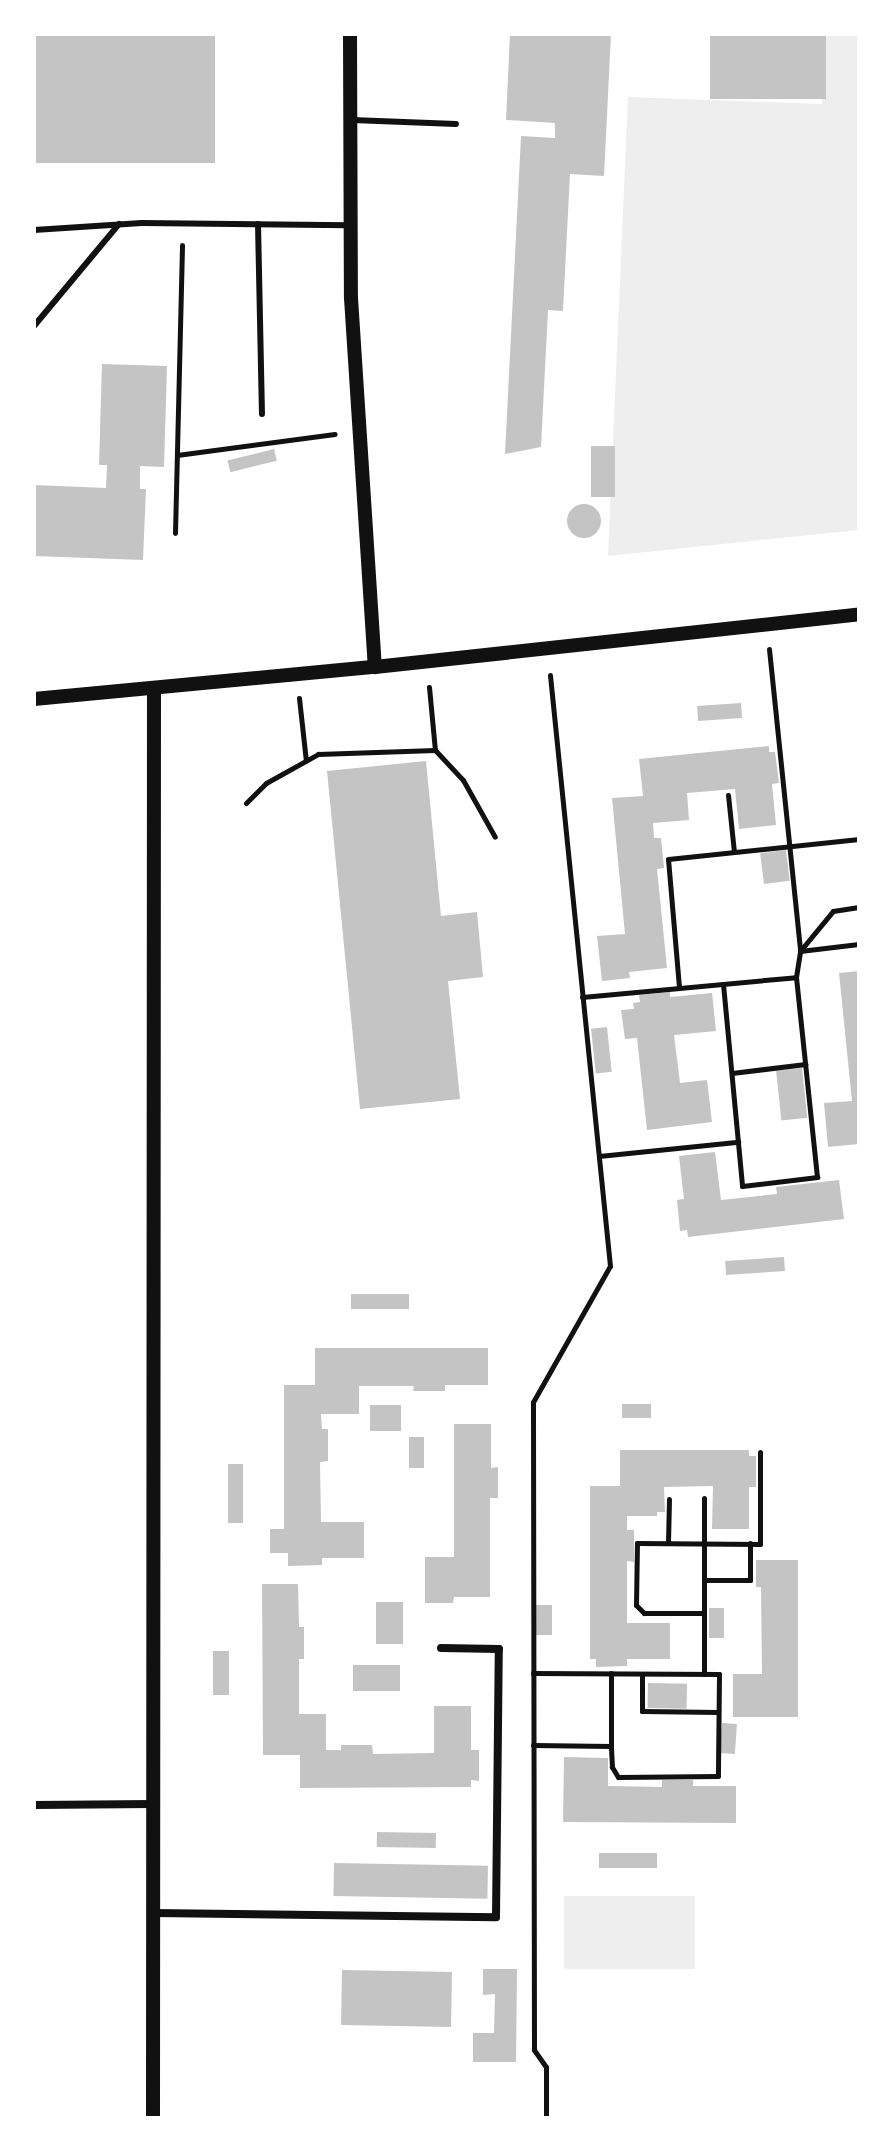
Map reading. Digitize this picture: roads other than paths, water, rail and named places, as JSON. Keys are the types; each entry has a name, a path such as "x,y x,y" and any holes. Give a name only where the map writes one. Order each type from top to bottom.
{"street":[{"path":"350,34 350,225 359,431 375,667"},
{"path":"34,699 375,667 859,614"},
{"path":"153,2118 154,688"},
{"path":"153,1913 496,1917 499,1649 441,1648"},
{"path":"34,1805 153,1804"}],"lane":[{"path":"350,120 456,124"},
{"path":"34,230 119,224 350,225"},
{"path":"34,326 119,224"},
{"path":"258,224 262,414"}]}
